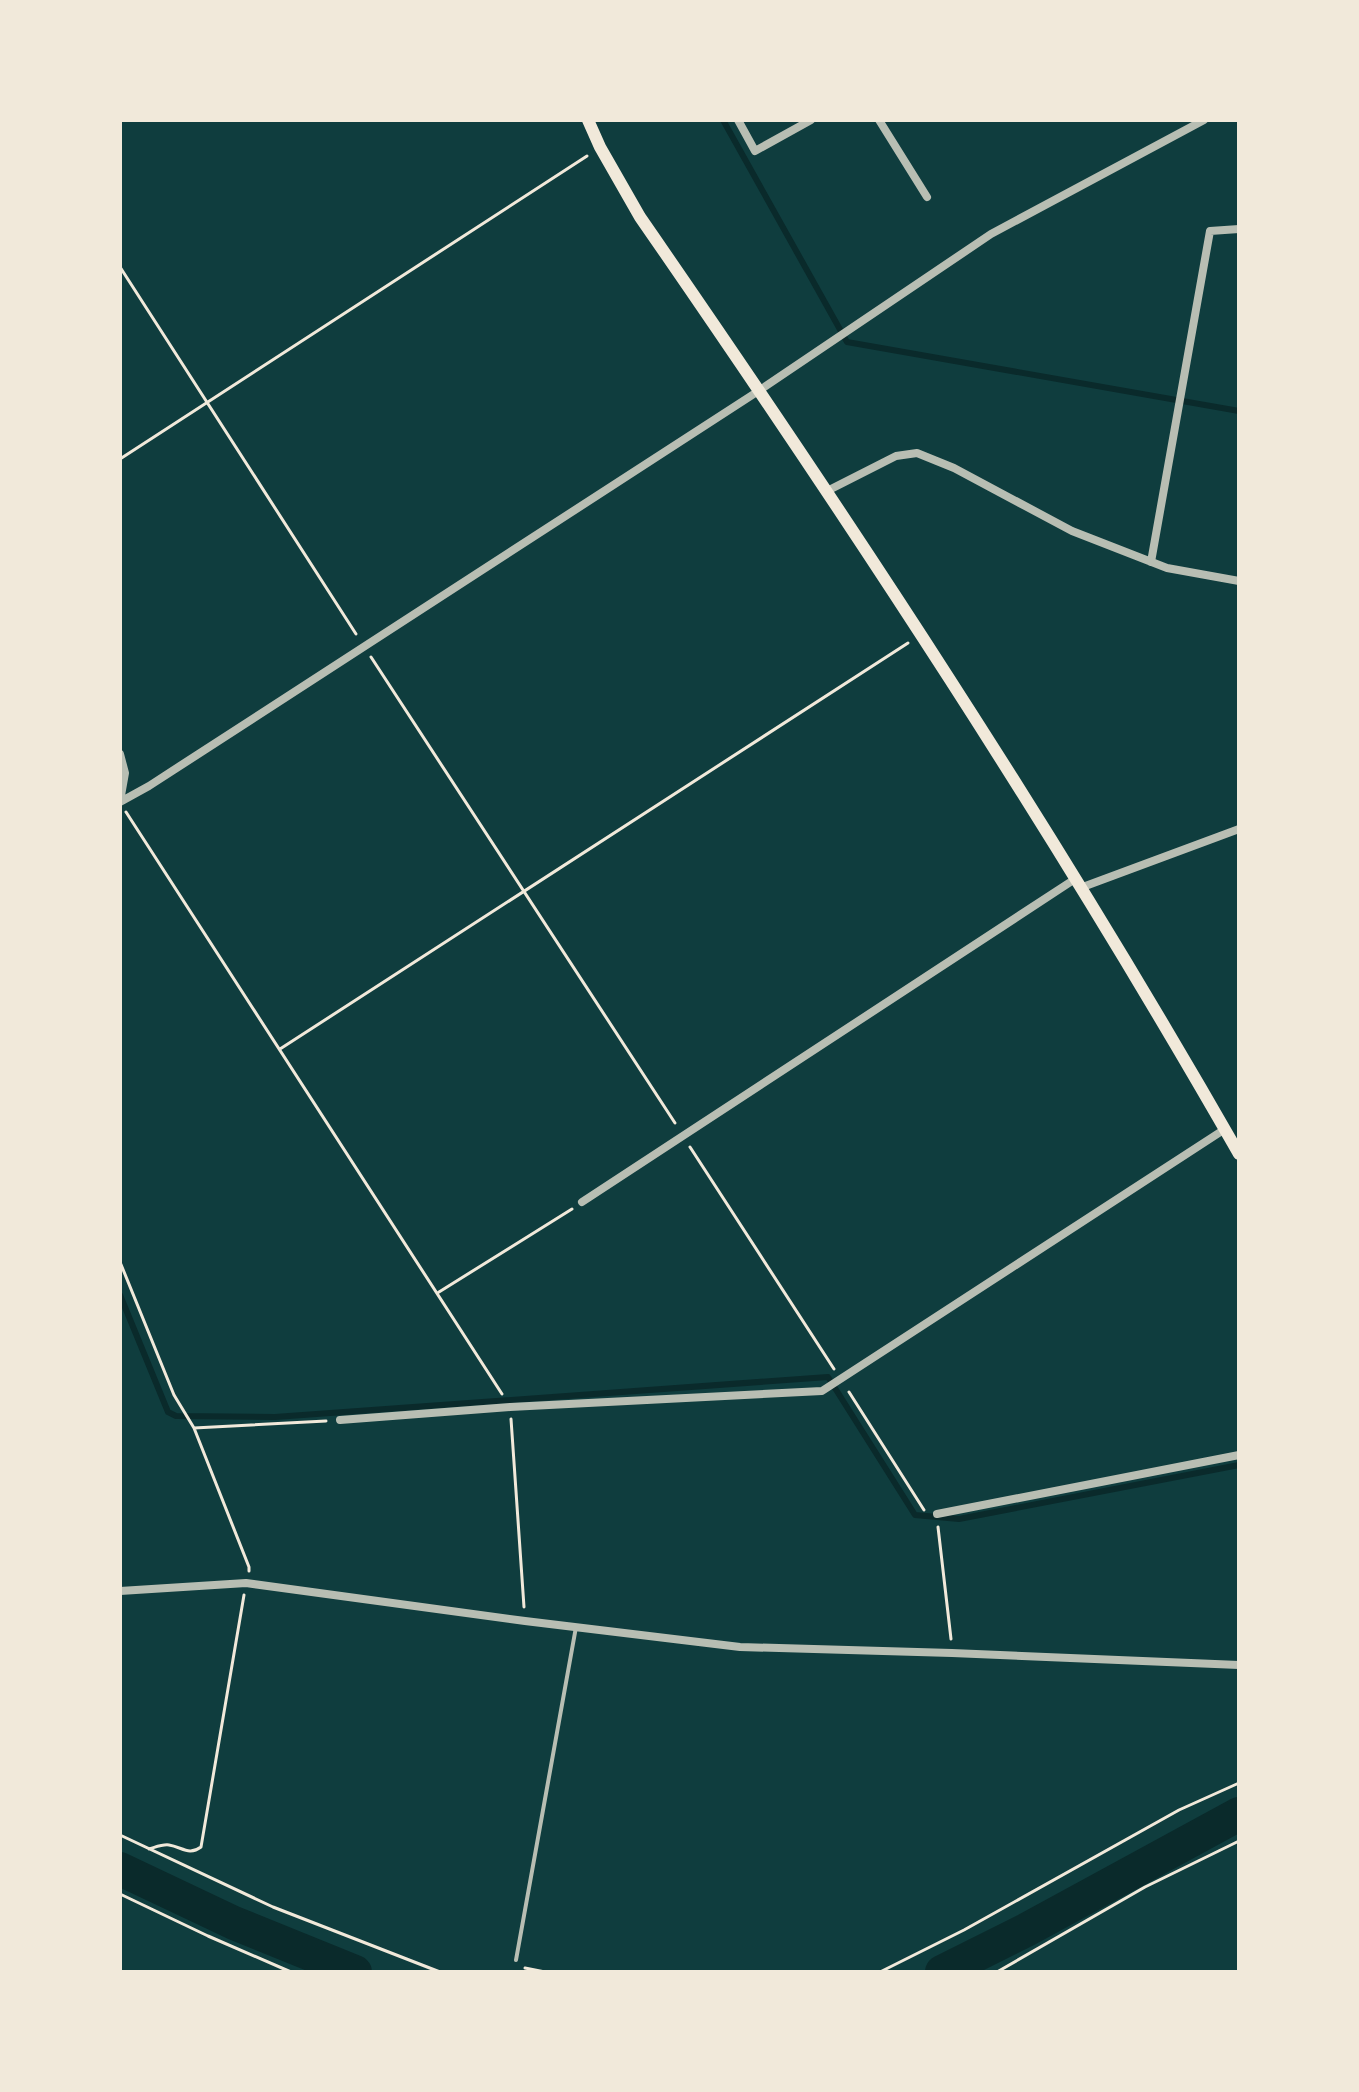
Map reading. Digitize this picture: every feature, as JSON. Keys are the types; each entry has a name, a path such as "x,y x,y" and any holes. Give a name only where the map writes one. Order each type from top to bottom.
{"main road":[{"path":"588,120 640,217 922,633 1191,1068 1239,1154"}],"street":[{"path":"738,120 755,151 811,120"},
{"path":"879,120 927,197"},
{"path":"120,802 760,390 991,234 1204,120"},
{"path":"1151,562 1210,231 1239,229"},
{"path":"827,491 896,456 917,453 954,468 1072,531 1191,574 1239,581"},
{"path":"120,754 125,773 120,802"},
{"path":"582,1202 682,1135 1078,884 1239,829"},
{"path":"340,1420 510,1407 822,1391 1225,1129"},
{"path":"937,1514 1239,1455"},
{"path":"120,1591 246,1583 740,1647 1239,1665"}],"lane":[{"path":"516,1960 576,1627"}],"path":[{"path":"120,459 600,147"},
{"path":"120,267 924,1510 931,1515 937,1514 952,1653"},
{"path":"280,1049 922,633"},
{"path":"120,802 439,1292 510,1407 525,1621"},
{"path":"439,1292 582,1202"},
{"path":"120,1262 174,1395 194,1428 249,1567 201,1847 197,1851 188,1851 165,1844 149,1849"},
{"path":"194,1428 340,1420"},
{"path":"880,1972 964,1930 1179,1810 1239,1783"},
{"path":"120,1835 273,1907 440,1972"},
{"path":"997,1972 1145,1887 1239,1841"},
{"path":"120,1894 291,1972"},
{"path":"516,1960 527,1969 545,1972"}],"waterway":[{"path":"723,120 847,342 1239,411"},
{"path":"120,1295 168,1412 176,1416 275,1417 828,1377 915,1515 959,1519 1239,1465"},
{"path":"942,1972 1239,1814"},
{"path":"120,1869 234,1923 355,1972"}]}
